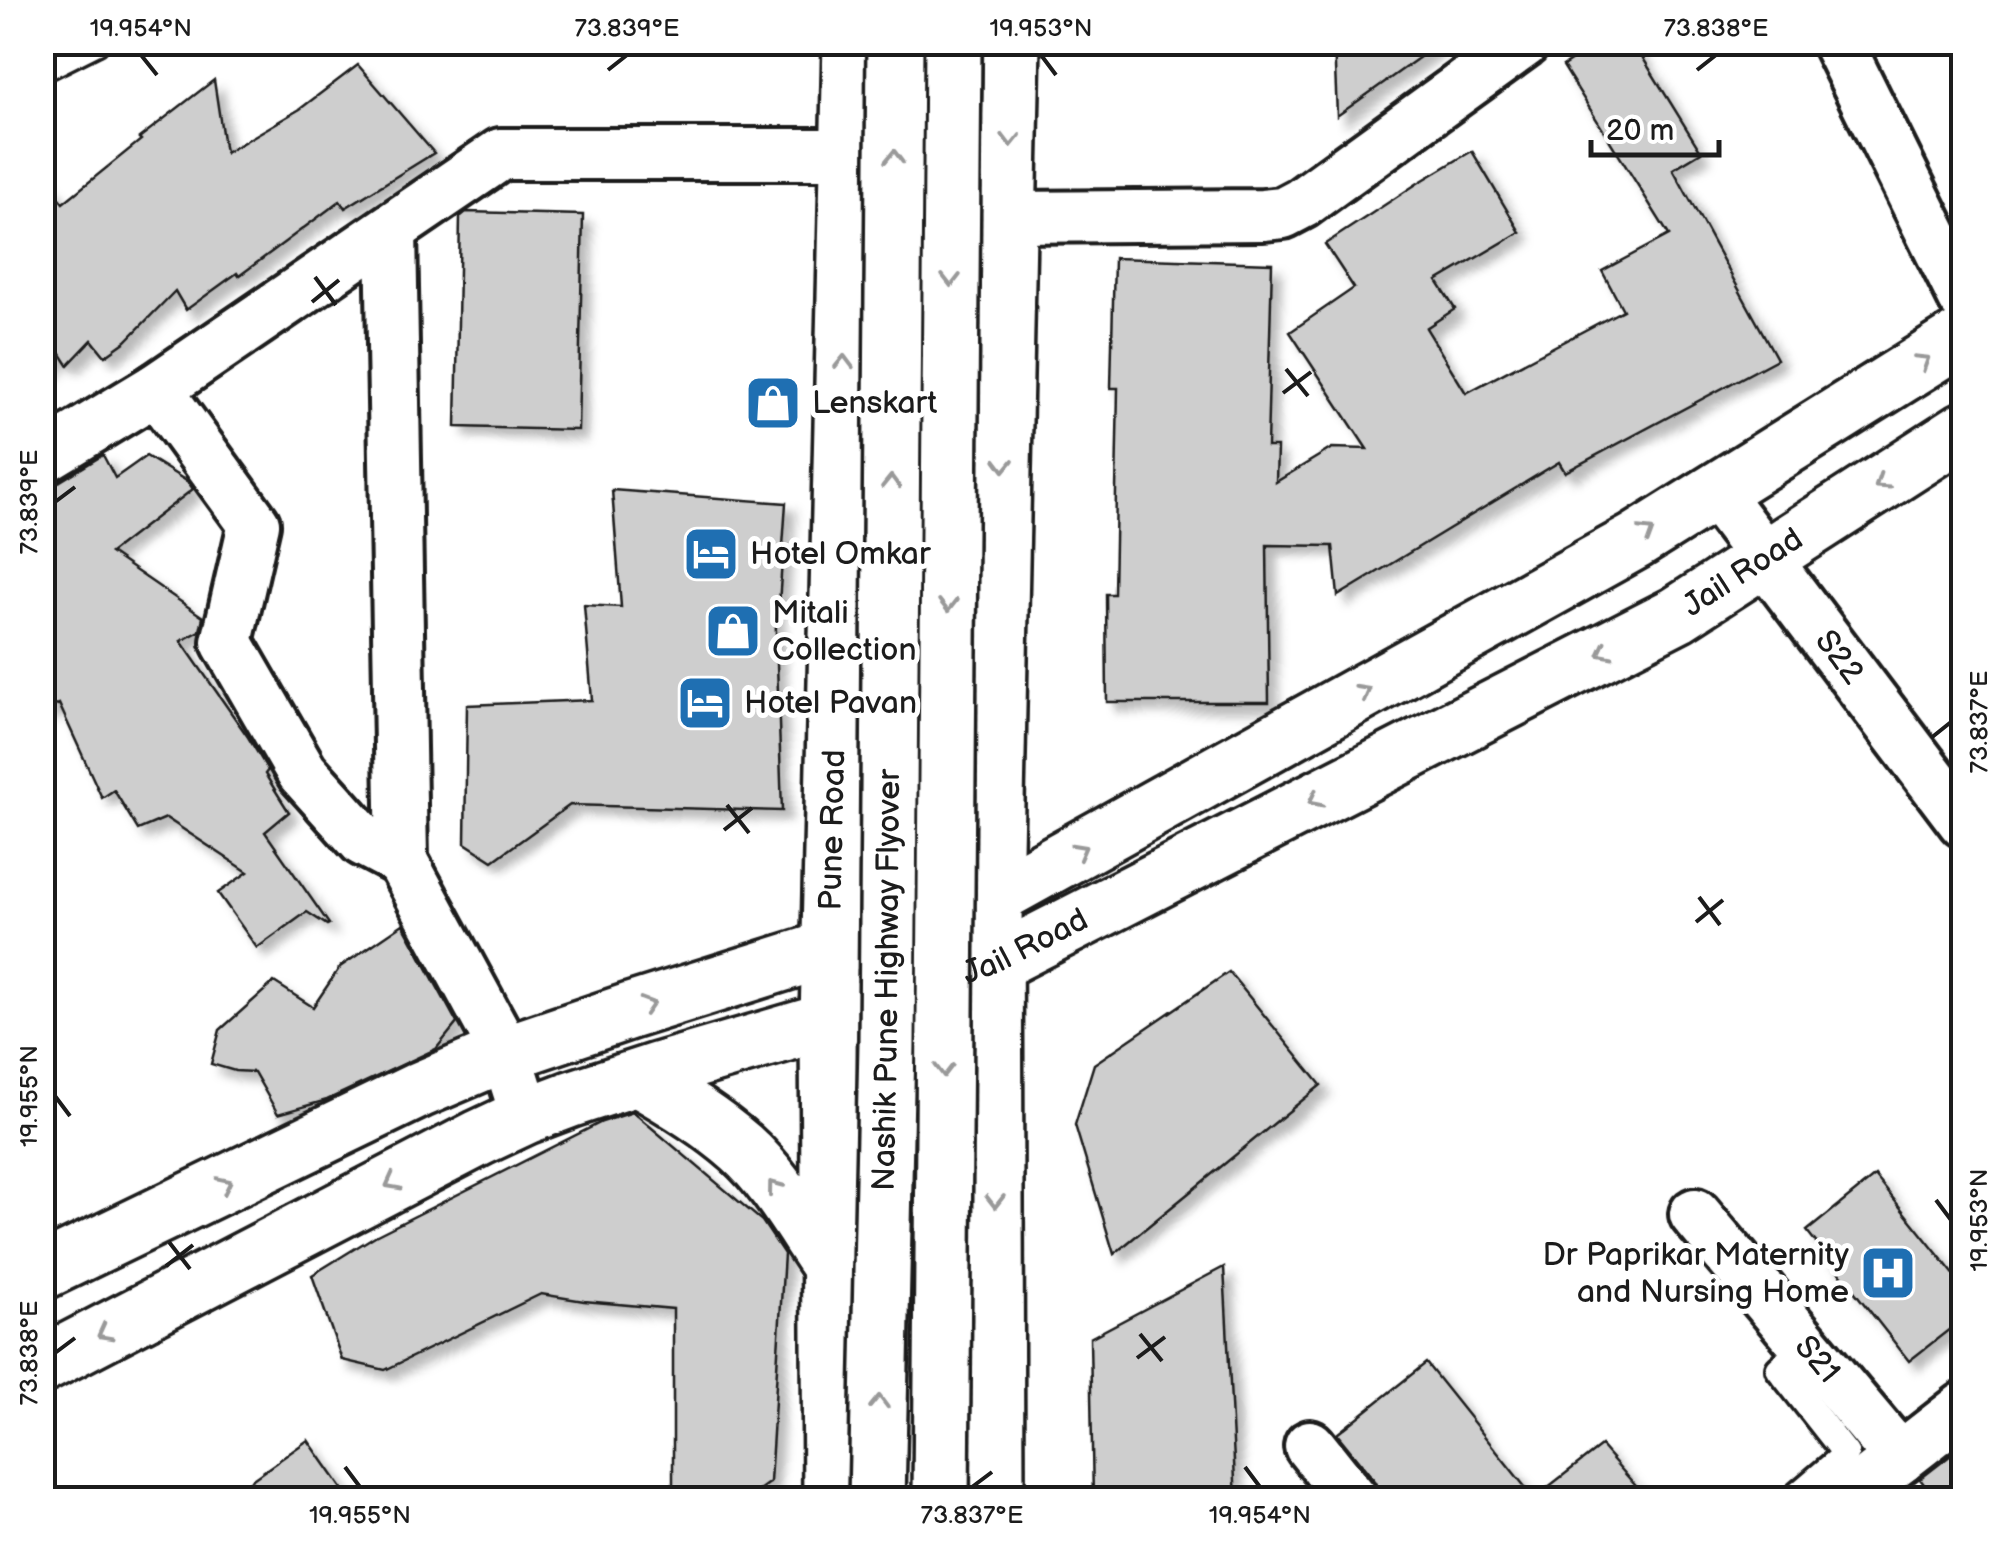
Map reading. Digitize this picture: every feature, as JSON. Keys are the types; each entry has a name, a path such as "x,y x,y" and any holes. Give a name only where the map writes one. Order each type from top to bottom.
{"main road":[{"name":"Pune Road","path":"830,1500 828,1021 851,42"},
{"name":"Nashik Pune Highway Flyover","path":"877,1500 887,1024 895,42"},
{"name":"Nashik Pune Highway Flyover","path":"941,1500 952,42"},
{"path":"996,1500 994,897 1012,42"},
{"name":"Jail Road","path":"42,1272 419,1090 530,1044 994,897 1636,541 1964,336"},
{"name":"Jail Road","path":"42,1365 526,1116 994,964 1678,614 1964,430"},
{"path":"637,1078 672,1098 742,1149 771,1182 830,1267"}],"street":[{"path":"1010,217 1283,212 1302,203 1524,42"},
{"path":"1838,42 1964,298"},
{"path":"42,458 156,389 501,154 849,154"},
{"path":"391,230 402,861"},
{"path":"156,389 254,524 228,642 302,772 364,840 402,861 530,1044 526,1116"},
{"name":"S22","path":"1714,491 1964,822"},
{"name":"S21","path":"1695,1214 1900,1458"},
{"path":"1846,1500 1964,1408"},
{"path":"1310,1446 1353,1500"}],"lane":[{"path":"42,69 96,42"},
{"path":"1792,1500 1846,1454 1779,1369 1806,1346"}],"building":[{"path":"1334,42 1441,42 1337,116"},
{"path":"1600,42 1633,42 1701,152 1673,169 1777,359 1565,472 1559,462 1338,596 1333,546 1267,545 1269,702 1107,702 1106,594 1114,594 1118,388 1111,388 1114,258 1272,263 1267,447 1277,447 1276,482 1332,448 1367,449 1290,332 1354,288 1325,244 1472,151 1520,232 1437,281 1455,309 1426,328 1466,393 1623,310 1602,271 1669,235 1563,66"},
{"path":"358,65 434,153 345,208 340,201 186,310 175,291 126,341 105,356 92,340 68,365 61,354 42,375 42,176 63,203 214,80 225,153 300,109"},
{"path":"466,212 583,215 578,430 456,427 460,217"},
{"path":"103,455 115,478 146,456 193,489 110,553 203,617 200,631 181,641 268,770 265,774 289,812 265,832 327,925 307,912 257,948 218,893 248,872 166,818 138,830 114,790 102,798 59,704 42,712 42,487 57,483"},
{"path":"612,490 786,503 779,604 775,604 782,811 570,805 493,861 465,843 467,705 592,700 584,605 621,607"},
{"path":"403,924 457,1023 436,1049 327,1100 278,1114 254,1072 211,1064 220,1030 274,982 313,1007 340,967"},
{"path":"1229,972 1321,1085 1114,1254 1075,1125 1094,1064"},
{"path":"633,1112 762,1221 784,1254 770,1482 745,1500 673,1500 673,1309 541,1294 385,1370 342,1360 312,1275 375,1236 602,1122"},
{"path":"1875,1176 1964,1287 1964,1318 1909,1361 1807,1231"},
{"path":"1224,1267 1236,1500 1093,1500 1090,1338"},
{"path":"1426,1363 1534,1498 1601,1446 1648,1500 1381,1500 1376,1482 1337,1434"},
{"path":"308,1440 350,1500 223,1500"},
{"path":"1964,1445 1964,1500 1936,1500 1920,1479"}],"place":[{"name":"Lenskart","path":"773,403"},
{"name":"Hotel Omkar","path":"711,554"},
{"name":"Mitali Collection","path":"733,631"},
{"name":"Hotel Pavan","path":"705,703"},
{"name":"Dr Paprikar Maternity and Nursing Home","path":"1888,1273"}]}
